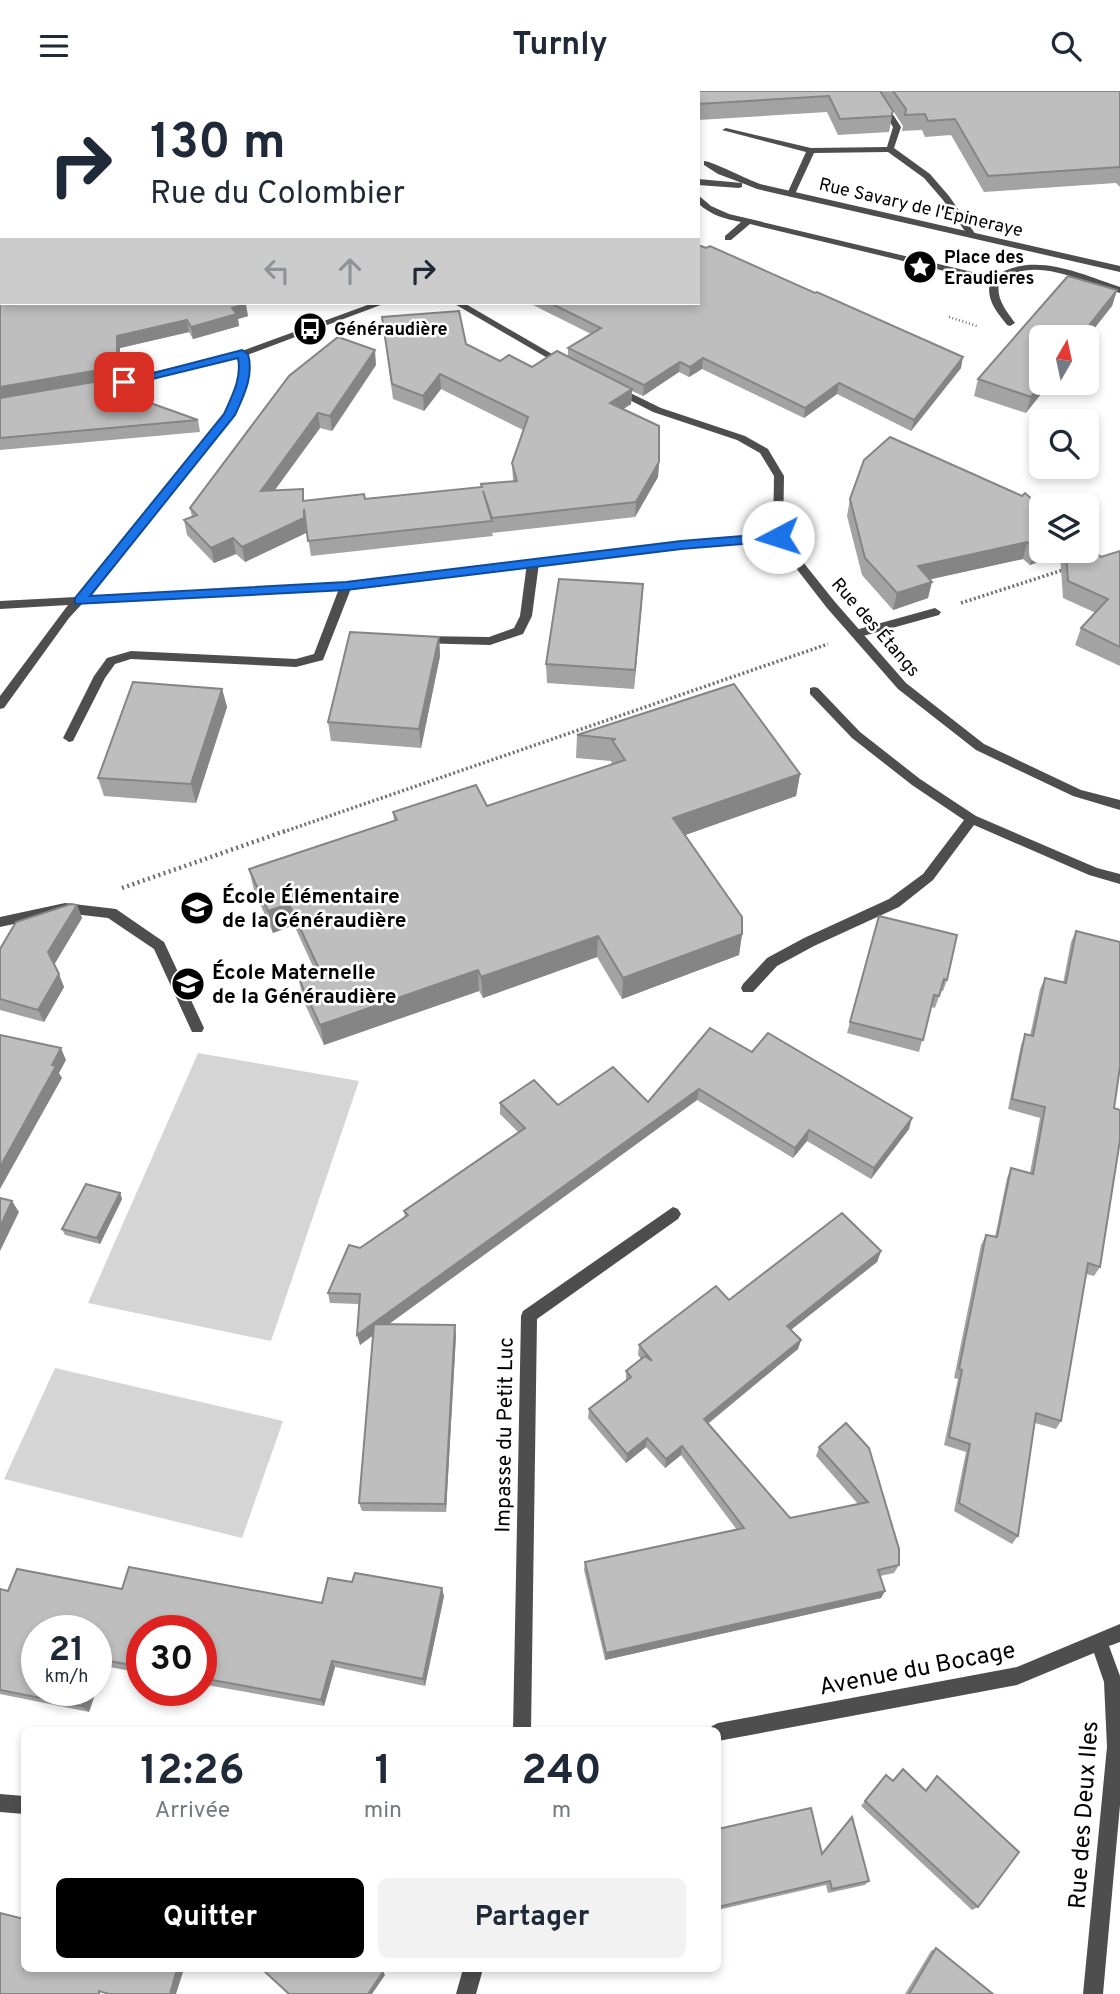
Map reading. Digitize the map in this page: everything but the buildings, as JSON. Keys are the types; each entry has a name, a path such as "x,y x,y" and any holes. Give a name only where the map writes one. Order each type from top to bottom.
{"street":[{"path":"874,91 897,127 890,149"},
{"path":"726,130 811,151 890,149 927,176 971,235"},
{"path":"791,194 811,151"},
{"name":"Rue Savary de l'Epineraye","path":"700,156 721,172 757,186"},
{"name":"Rue Savary de l'Epineraye","path":"700,178 705,173 707,163"},
{"name":"Rue Savary de l'Epineraye","path":"700,180 757,186 1120,269"},
{"path":"700,200 715,212 748,221 995,280"},
{"path":"728,238 748,221"},
{"path":"1056,269 1062,256"},
{"path":"1010,323 995,303 992,290 1000,275 1017,271 1056,269 1120,290"},
{"path":"85,391 242,354 376,305"},
{"path":"462,305 578,371"},
{"path":"0,705 65,615 229,415 243,385 245,363 242,354"},
{"path":"0,605 346,586 681,545 778,537 779,476 764,450 741,438 657,410 601,382"},
{"name":"Rue des Étangs","path":"778,537 902,687 981,747 1077,793 1120,805"},
{"path":"413,640 490,641 519,631 526,616 533,563"},
{"path":"69,738 100,676 111,661 131,655 296,663 319,657 346,586"},
{"path":"856,634 935,612"},
{"path":"814,691 856,735 916,782 972,819 1094,872 1120,879"},
{"path":"748,988 772,962 809,941 894,903 928,877 972,819"},
{"path":"0,922 65,908 111,913 159,946 197,1028"},
{"name":"Impasse du Petit Luc","path":"522,1727 529,1316 673,1214"},
{"name":"Avenue du Bocage","path":"721,1731 1017,1676 1120,1633"},
{"name":"Rue des Deux Iles","path":"1093,1994 1116,1747 1113,1682 1099,1642"},
{"path":"0,1803 21,1805"},
{"path":"466,1994 471,1972"}],"path":[{"path":"935,612 1067,569"},
{"path":"117,890 856,634"}],"shaded area":[{"path":"198,1053 359,1081 271,1341 88,1303"},
{"path":"55,1368 283,1421 242,1538 4,1479"}],"place":[{"name":"Place des Eraudieres","path":"920,267"},
{"name":"Généraudière","path":"310,329"},
{"name":"École Élémentaire de la Généraudière","path":"197,908"},
{"name":"École Maternelle de la Généraudière","path":"188,984"}],"route":[{"path":"124,382 242,354 245,363 243,385 229,415 79,601 346,586 681,545 778,537"}]}
